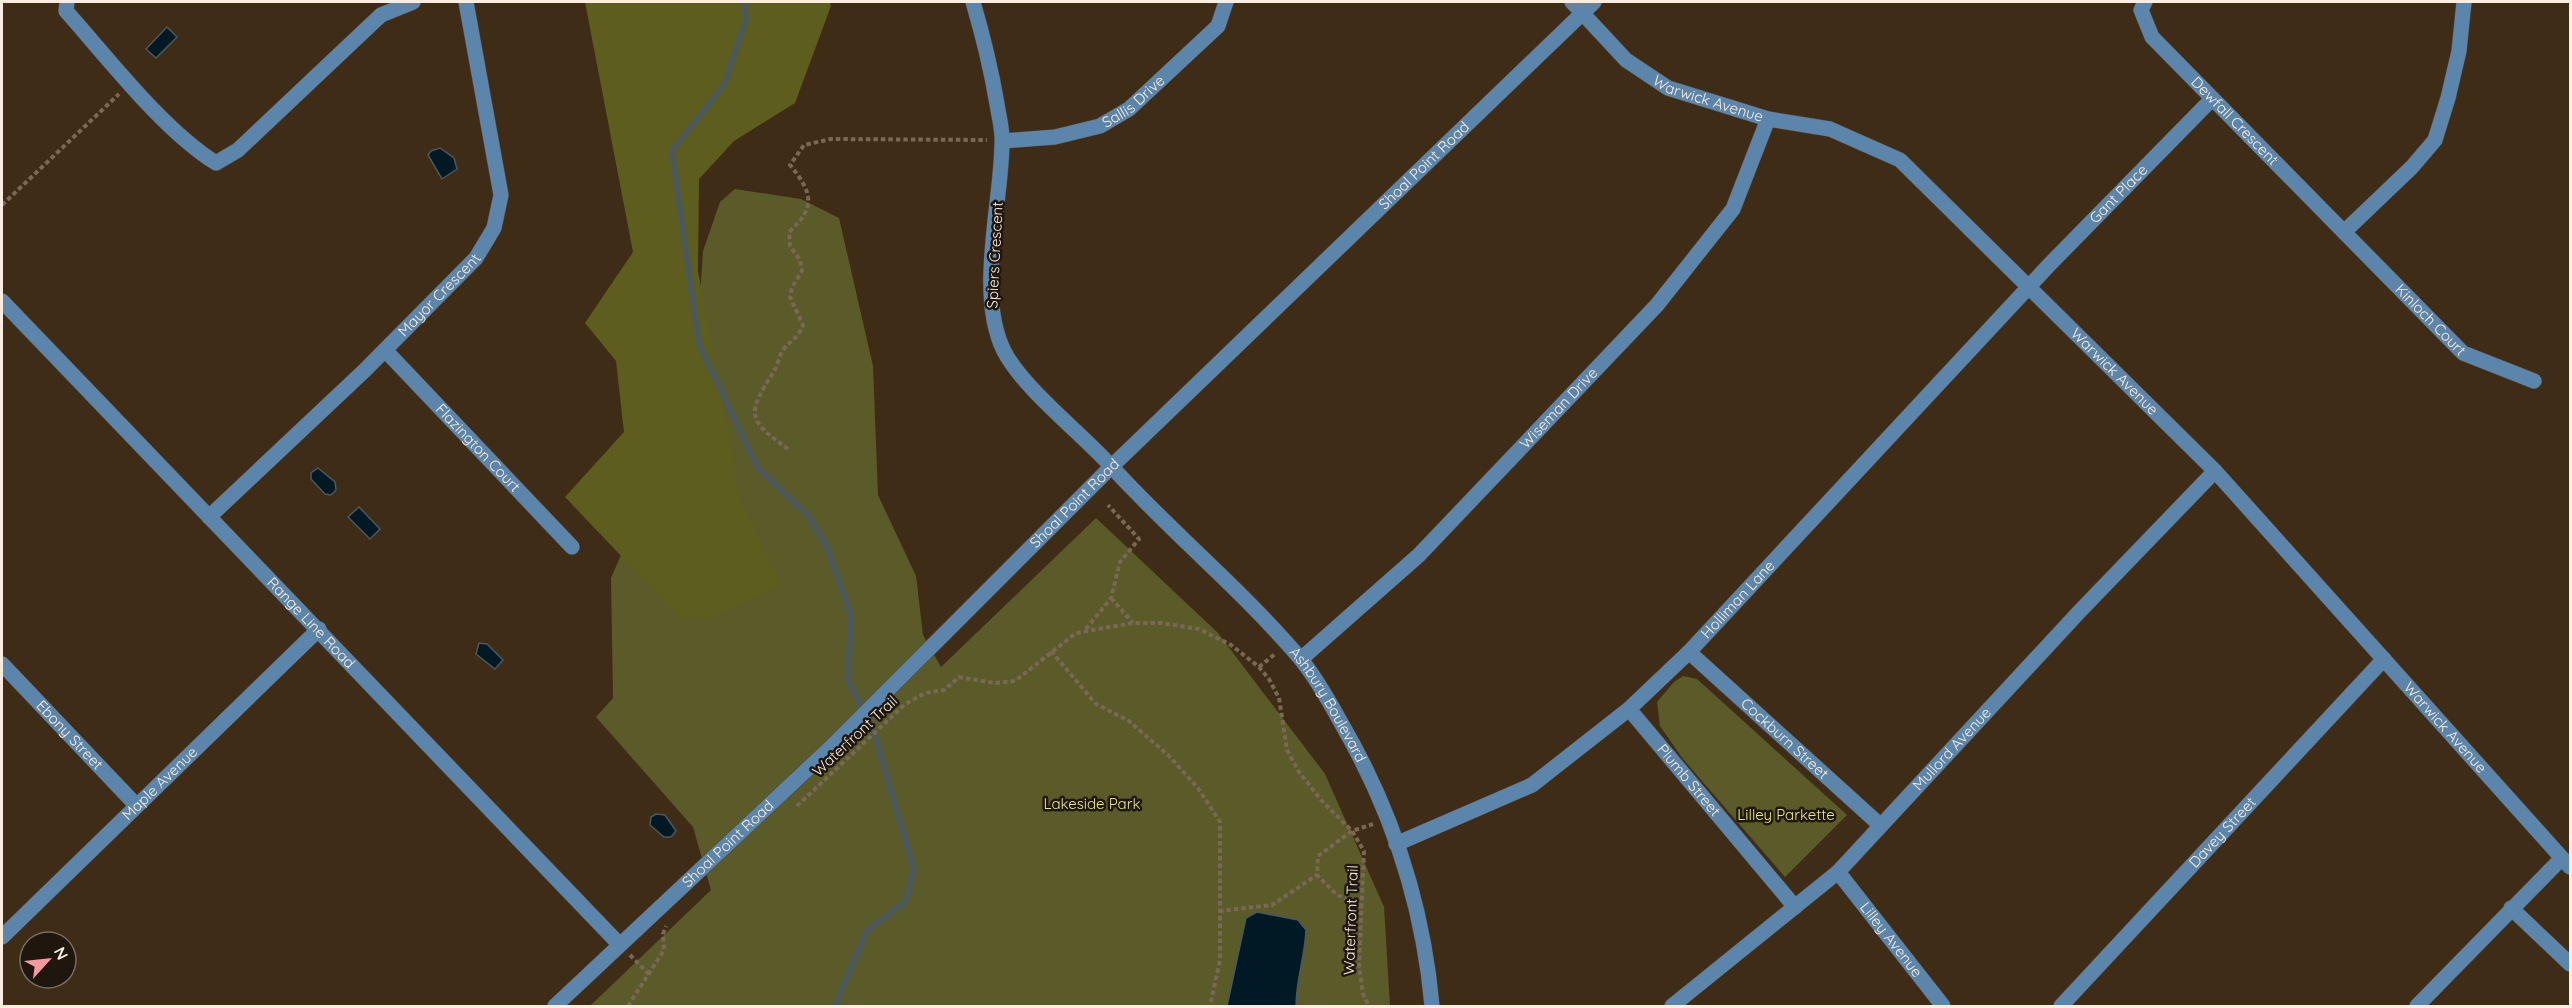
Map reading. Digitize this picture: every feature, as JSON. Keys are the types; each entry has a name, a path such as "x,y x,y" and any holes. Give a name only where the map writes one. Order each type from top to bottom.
{"street":[{"path":"67,2 66,11 130,83 196,150 216,163 238,150 381,15 413,2"},
{"name":"Mayor Crescent","path":"209,517 385,350 476,258 494,228 501,195 466,2"},
{"name":"Spiers Crescent","path":"973,2 988,55 1003,141 990,298 994,327 1005,354 1026,380 1112,466"},
{"name":"Sallis Drive","path":"1003,141 1055,137 1100,126 1129,109 1218,26 1226,2"},
{"name":"Shoal Point Road","path":"555,1006 830,748 1577,7 1594,2"},
{"name":"Dewfall Crescent","path":"2145,2 2141,10 2152,38 2344,232"},
{"path":"2344,232 2412,167 2435,140 2459,51 2464,2"},
{"name":"Warwick Avenue","path":"1577,7 1626,60 1668,88 1768,119 1830,129 1900,160 2027,288 2215,471 2566,863 2511,908 2417,1006"},
{"name":"Gant Place","path":"2027,288 2211,100"},
{"name":"Wiseman Drive","path":"1301,659 1419,555 1657,306 1733,208 1768,119"},
{"name":"Kinloch Court","path":"2344,232 2463,353 2534,381"},
{"name":"Holliman Lane","path":"1396,843 1532,785 1629,709 1689,652 2027,288"},
{"name":"Range Line Road","path":"2,301 619,944"},
{"name":"Flazington Court","path":"385,350 572,547"},
{"name":"Ashbury Boulevard","path":"1112,466 1135,493 1237,590 1301,659 1360,755 1413,890 1428,964 1432,1006"},
{"name":"Mullord Avenue","path":"1672,1006 1838,872 2215,471"},
{"name":"Maple Avenue","path":"2,937 319,629"},
{"name":"Cockburn Street","path":"1689,652 1880,825"},
{"name":"Davey Street","path":"2061,1006 2384,659"},
{"name":"Ebony Street","path":"2,664 136,805"},
{"name":"Plumb Street","path":"1629,709 1795,907"},
{"name":"Lilley Avenue","path":"1838,872 1943,1006"},
{"path":"2511,908 2571,964"}],"path":[{"path":"2,205 130,83"},
{"path":"788,449 767,434 755,419 753,407 784,349 798,337 803,325 790,297 792,287 802,271 801,260 790,246 789,232 805,217 810,197 804,183 790,165 804,145 831,139 1003,141"},
{"path":"1086,630 1111,598 1120,562 1138,538 1108,505"},
{"path":"1111,598 1133,623"},
{"name":"Waterfront Trail","path":"788,814 912,700 925,693 944,690 959,677 995,683 1015,681 1051,651 1086,630 1133,623 1171,624 1199,629 1231,645 1269,679 1282,706 1287,750 1299,772 1321,800 1352,831 1366,859 1359,967 1363,994 1369,1006"},
{"path":"1051,651 1082,691 1096,704 1129,721 1181,769 1214,810 1220,822 1221,960 1210,1006"},
{"path":"1352,831 1318,856 1317,875 1336,894 1362,907"},
{"path":"1220,911 1272,905 1317,875"},
{"path":"628,1006 664,950 663,932 671,920"},
{"path":"619,944 649,974"}],"green space":[{"name":"Lakeside Park","path":"735,189 801,199 839,218 873,366 878,495 916,576 923,635 941,667 1096,518 1218,633 1325,774 1384,907 1390,1006 590,1006 711,890 693,827 596,717 613,698 611,578 694,387 703,251 720,202"},
{"name":"Lilley Parkette","path":"1683,676 1697,679 1847,815 1785,877 1683,759 1660,726 1657,702 1674,682"}],"shaded area":[{"path":"585,2 830,2 831,6 795,103 734,141 699,179 698,271 740,499 781,585 712,618 681,619 565,497 624,432 616,361 585,323 633,252"}],"water":[{"path":"167,27 177,37 156,58 146,49"},
{"path":"440,148 454,158 457,169 442,179 428,155 431,151"},
{"path":"318,468 335,482 336,490 331,495 325,494 311,479 311,473"},
{"path":"359,507 380,529 370,539 348,517"},
{"path":"479,643 487,644 503,660 495,669 476,654"},
{"path":"656,814 665,815 676,831 671,837 664,837 650,825 651,817"},
{"path":"1257,912 1298,920 1306,930 1296,1006 1227,1006 1246,918"}],"waterway":[{"path":"744,2 746,19 724,85 672,151 699,344 758,468 808,515 827,547 851,615 848,680 875,735 914,869 906,901 867,931 835,1006"}]}
